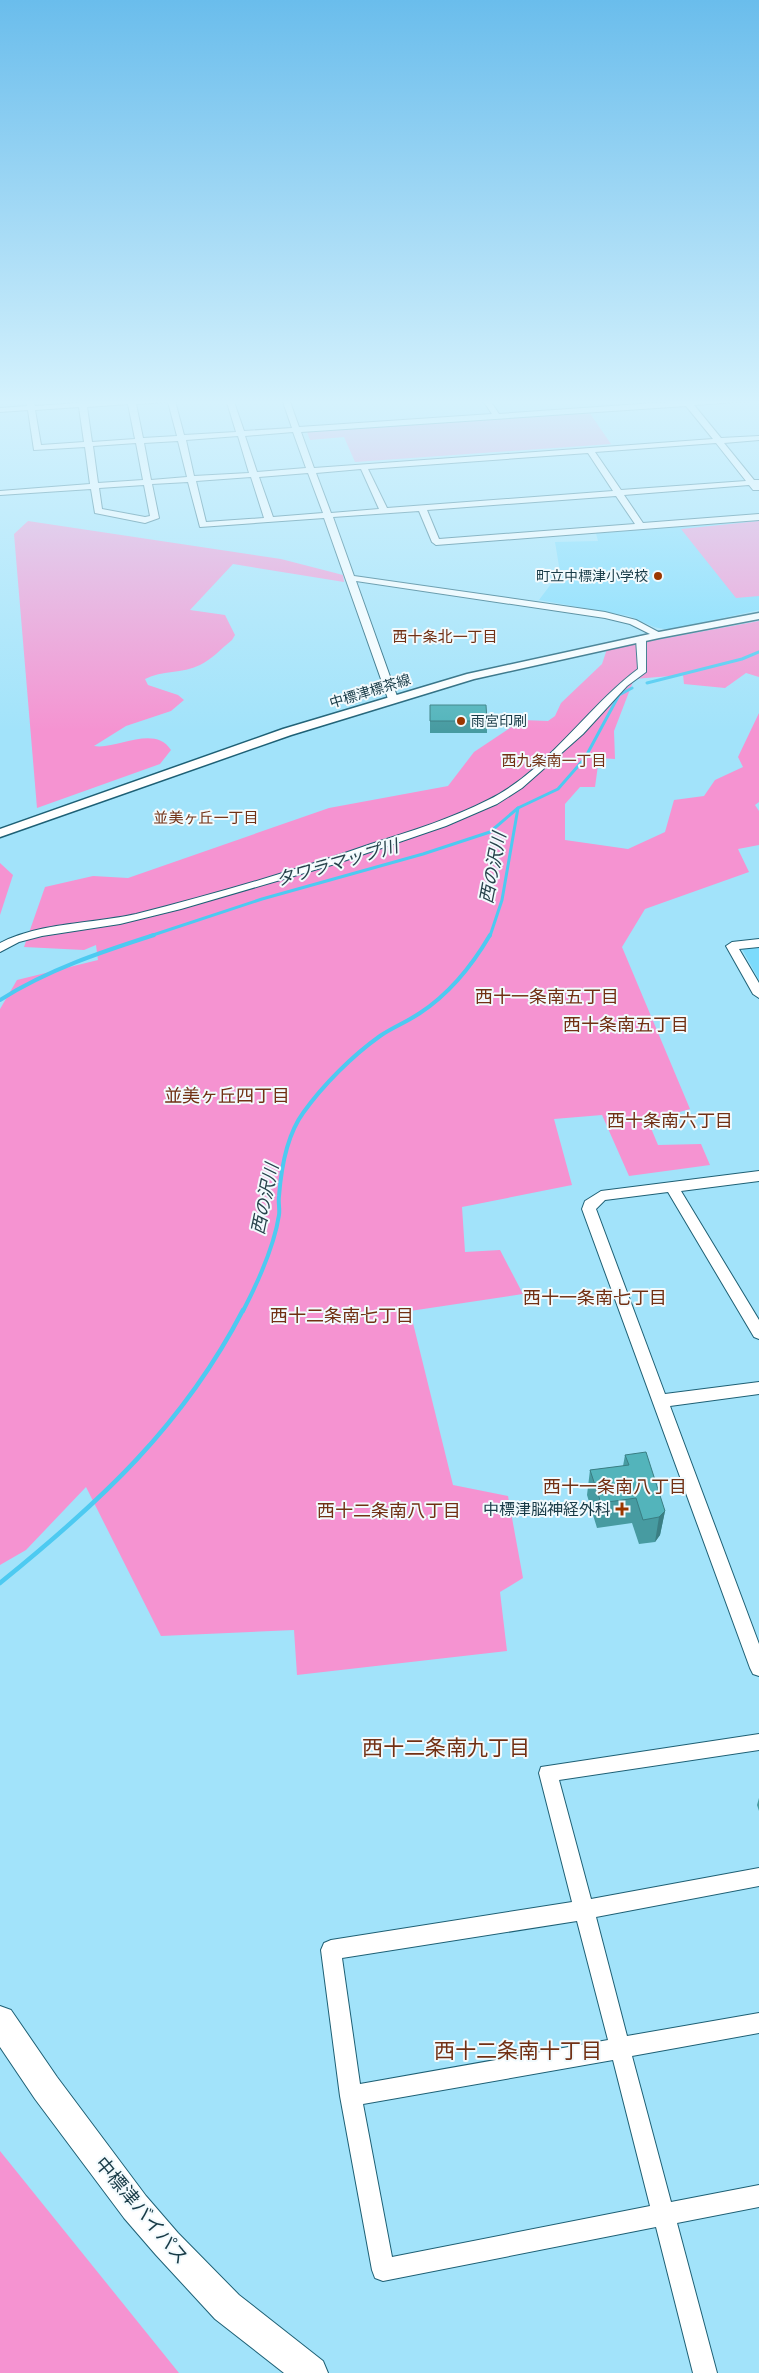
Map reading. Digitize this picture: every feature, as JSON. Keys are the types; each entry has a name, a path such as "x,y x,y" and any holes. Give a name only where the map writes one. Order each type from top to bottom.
{"highway":[{"name":"中標津バイパス","path":"0,2021 52,2096 136,2207 167,2244 227,2307 311,2373"}],"main road":[{"name":"中標津標茶線","path":"0,833 287,732 471,676 659,635 759,616"}],"street":[{"path":"98,510 145,520 155,518 153,510"},
{"path":"199,510 203,524 400,510"},
{"path":"266,510 269,519"},
{"path":"325,510 351,578 392,700"},
{"path":"423,510 436,542 759,517"},
{"path":"629,510 641,527"},
{"path":"351,578 605,615 633,622 659,635"},
{"path":"0,948 15,940 34,935 120,921 177,907 330,862 442,824 494,802 518,786 579,732 624,684 643,670 641,639"},
{"path":"759,943 732,946 759,994"},
{"path":"759,1176 601,1196 590,1204 589,1209 759,1668"},
{"path":"672,1187 754,1317 759,1333"},
{"path":"659,1401 759,1388"},
{"path":"706,2373 662,2214 548,1773 759,1742"},
{"path":"759,1877 583,1910 331,1950 351,2096 383,2270 759,2196"},
{"path":"351,2096 759,2023"}],"shaded area":[{"name":"町立中標津小学校","path":"759,520 759,610 669,630 654,627 629,616 539,600 560,572 555,542 598,541 596,533"},
{"path":"28,521 281,559 343,575 344,582 233,564 190,610 225,615 235,635 232,640 200,665 186,670 158,674 145,679 148,685 178,695 184,700 171,711 126,726 94,746 113,745 145,738 155,739 164,743 171,750 160,764 37,808 14,534"},
{"path":"759,521 759,596 736,598 681,529"},
{"path":"759,621 759,677 746,673 725,688 684,684 683,675 634,679 614,731 615,759 599,758 595,787 580,787 565,804 565,840 628,849 665,832 674,800 704,796 715,780 743,767 738,757 759,713 759,802 755,805 759,811 759,845 738,849 749,872 645,909 622,947 690,1109 648,1121 658,1145 701,1144 710,1165 629,1176 602,1115 554,1119 572,1185 462,1207 465,1252 500,1250 523,1294 410,1311 453,1485 508,1496 523,1578 500,1592 507,1651 297,1675 294,1630 161,1636 86,1487 26,1550 0,1565 0,1009 17,980 98,960 96,945 84,950 24,947 45,887 93,876 128,878 329,808 448,786 474,752 522,720 548,721 555,716 561,703 602,664 607,649"},
{"path":"0,863 13,875 0,915"},
{"path":"759,947 759,980 742,949"},
{"path":"0,2151 179,2373 0,2373"}],"building":[{"path":"430,705 486,705 487,721 430,721"},
{"path":"646,1452 665,1511 659,1517 643,1520 636,1498 601,1503 590,1470 629,1465 625,1455"}],"waterway":[{"name":"タワラマップ川","path":"647,683 742,659 759,652"},
{"name":"タワラマップ川","path":"518,808 558,789 585,758 619,695 632,688"},
{"name":"タワラマップ川","path":"150,936 262,899 423,854 490,832 518,808"},
{"name":"西の沢川","path":"490,936 502,900 518,808"},
{"name":"タワラマップ川","path":"0,1000 55,971 94,955 154,935"},
{"name":"西の沢川","path":"243,1311 260,1277 277,1227 283,1164 297,1122 311,1102 359,1053 380,1036 415,1016 441,997 476,957 490,935"},
{"name":"西の沢川","path":"0,1583 72,1522 136,1460 194,1390 243,1310"}],"place":[{"name":"町立中標津小学校","path":"658,576"},
{"name":"雨宮印刷","path":"461,721"},
{"name":"中標津脳神経外科","path":"622,1509"}],"district":[{"name":"西十条北一丁目","path":"445,637"},
{"name":"西九条南一丁目","path":"554,761"},
{"name":"並美ヶ丘一丁目","path":"206,818"},
{"name":"西十一条南五丁目","path":"547,997"},
{"name":"西十条南五丁目","path":"626,1025"},
{"name":"並美ヶ丘四丁目","path":"227,1096"},
{"name":"西十条南六丁目","path":"670,1121"},
{"name":"西十一条南七丁目","path":"595,1298"},
{"name":"西十二条南七丁目","path":"342,1316"},
{"name":"西十一条南八丁目","path":"615,1487"},
{"name":"西十二条南八丁目","path":"389,1511"},
{"name":"西十二条南九丁目","path":"446,1748"},
{"name":"西十二条南十丁目","path":"518,2051"}]}
